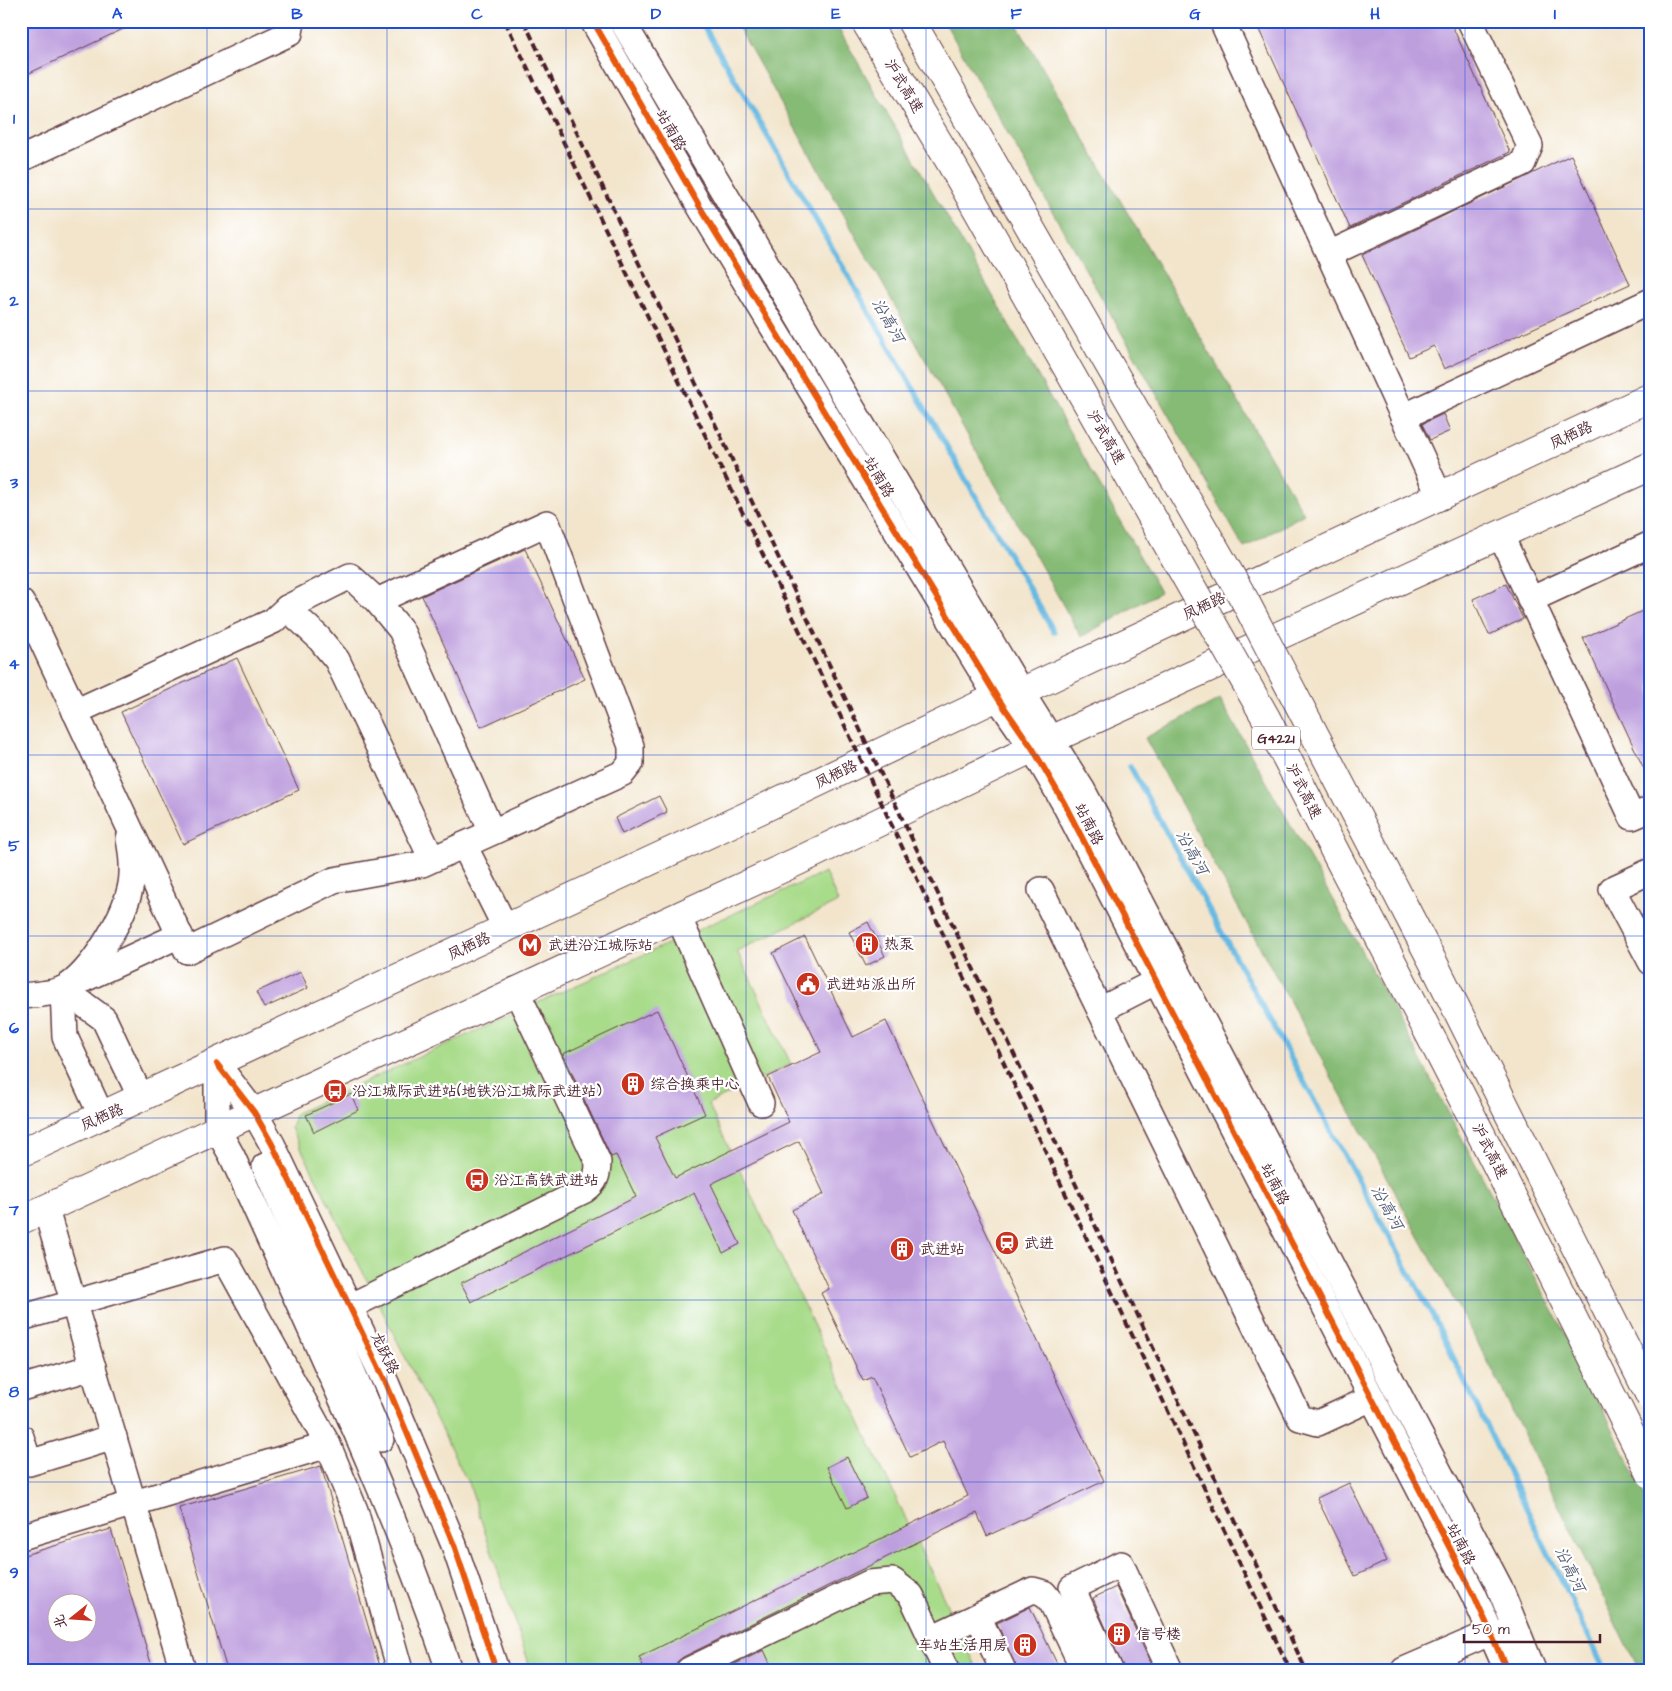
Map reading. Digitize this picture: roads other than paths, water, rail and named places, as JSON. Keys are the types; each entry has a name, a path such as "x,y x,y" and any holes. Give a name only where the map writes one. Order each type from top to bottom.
{"main road":[{"name":"沪武高速","path":"865,21 952,165 1266,718 1483,1138 1651,1474"},
{"name":"G4221","path":"911,21 1244,599 1434,964 1651,1398"},
{"name":"凤栖路","path":"21,1153 217,1064 1009,694 1440,497 1651,397"},
{"path":"21,1220 678,916 1042,744 1651,466"}],"street":[{"path":"21,158 290,33 292,21"},
{"name":"站南路","path":"593,21 700,207 1009,694 1042,744 1083,791 1499,1586 1520,1658 1533,1670"},
{"name":"站南路","path":"622,21 1009,694"},
{"path":"1222,21 1440,497"},
{"path":"1329,254 1522,163 1530,146 1470,21"},
{"path":"1403,417 1651,301"},
{"path":"21,602 30,615 187,951 334,880 422,864 622,773 631,764 631,746 547,523 377,601"},
{"path":"1501,536 1632,817 1651,809"},
{"path":"1530,600 1651,544"},
{"path":"75,712 273,621 287,608 350,576 377,601 401,630 492,832"},
{"path":"287,608 318,637 336,660 432,859"},
{"name":"站南路","path":"1042,744 1063,801 1492,1632 1507,1670"},
{"path":"21,996 63,989 91,964 113,932 130,889 132,856 124,816"},
{"path":"464,845 506,929"},
{"path":"1651,871 1612,889 1651,962"},
{"path":"1041,890 1300,1418 1318,1423 1372,1398"},
{"path":"678,916 761,1103"},
{"path":"21,1008 180,935"},
{"path":"1100,1010 1157,981"},
{"path":"63,989 104,1019 142,1098"},
{"path":"63,989 65,1037 102,1116"},
{"path":"349,1307 585,1190 593,1184 598,1174 598,1162 516,990"},
{"path":"217,1064 248,1114 381,1439"},
{"path":"217,1064 217,1129 232,1156 370,1464 422,1587 449,1670"},
{"name":"龙跃路","path":"248,1114 272,1144 387,1386 454,1545 496,1670"},
{"path":"46,1210 183,1670"},
{"path":"21,1318 225,1258 328,1445 355,1510 400,1670"},
{"path":"21,1388 93,1367"},
{"path":"21,1437 29,1463 114,1437"},
{"path":"21,1536 328,1445"},
{"path":"1110,1670 1072,1588 1121,1564 1170,1670"},
{"path":"689,1670 869,1583 893,1581 911,1594 946,1670"},
{"path":"931,1638 1034,1590 1044,1593 1052,1603 1084,1670"},
{"path":"978,1616 1003,1670"},
{"path":"1404,1670 1492,1632 1520,1658"}],"waterway":[{"name":"沿高河","path":"701,21 1054,632"},
{"name":"沿高河","path":"1130,766 1434,1318 1605,1670"}],"railway":[{"path":"505,21 821,675 1290,1670"},
{"path":"524,21 1306,1670"}],"place":[{"name":"热泵","path":"867,944"},
{"name":"武进沿江城际站","path":"530,945"},
{"name":"武进站派出所","path":"808,984"},
{"name":"综合换乘中心","path":"633,1084"},
{"name":"沿江城际武进站(地铁沿江城际武进站)","path":"335,1091"},
{"name":"沿江高铁武进站","path":"477,1180"},
{"name":"武进","path":"1007,1243"},
{"name":"武进站","path":"902,1249"},
{"name":"信号楼","path":"1119,1634"},
{"name":"车站生活用房","path":"1025,1645"}]}
